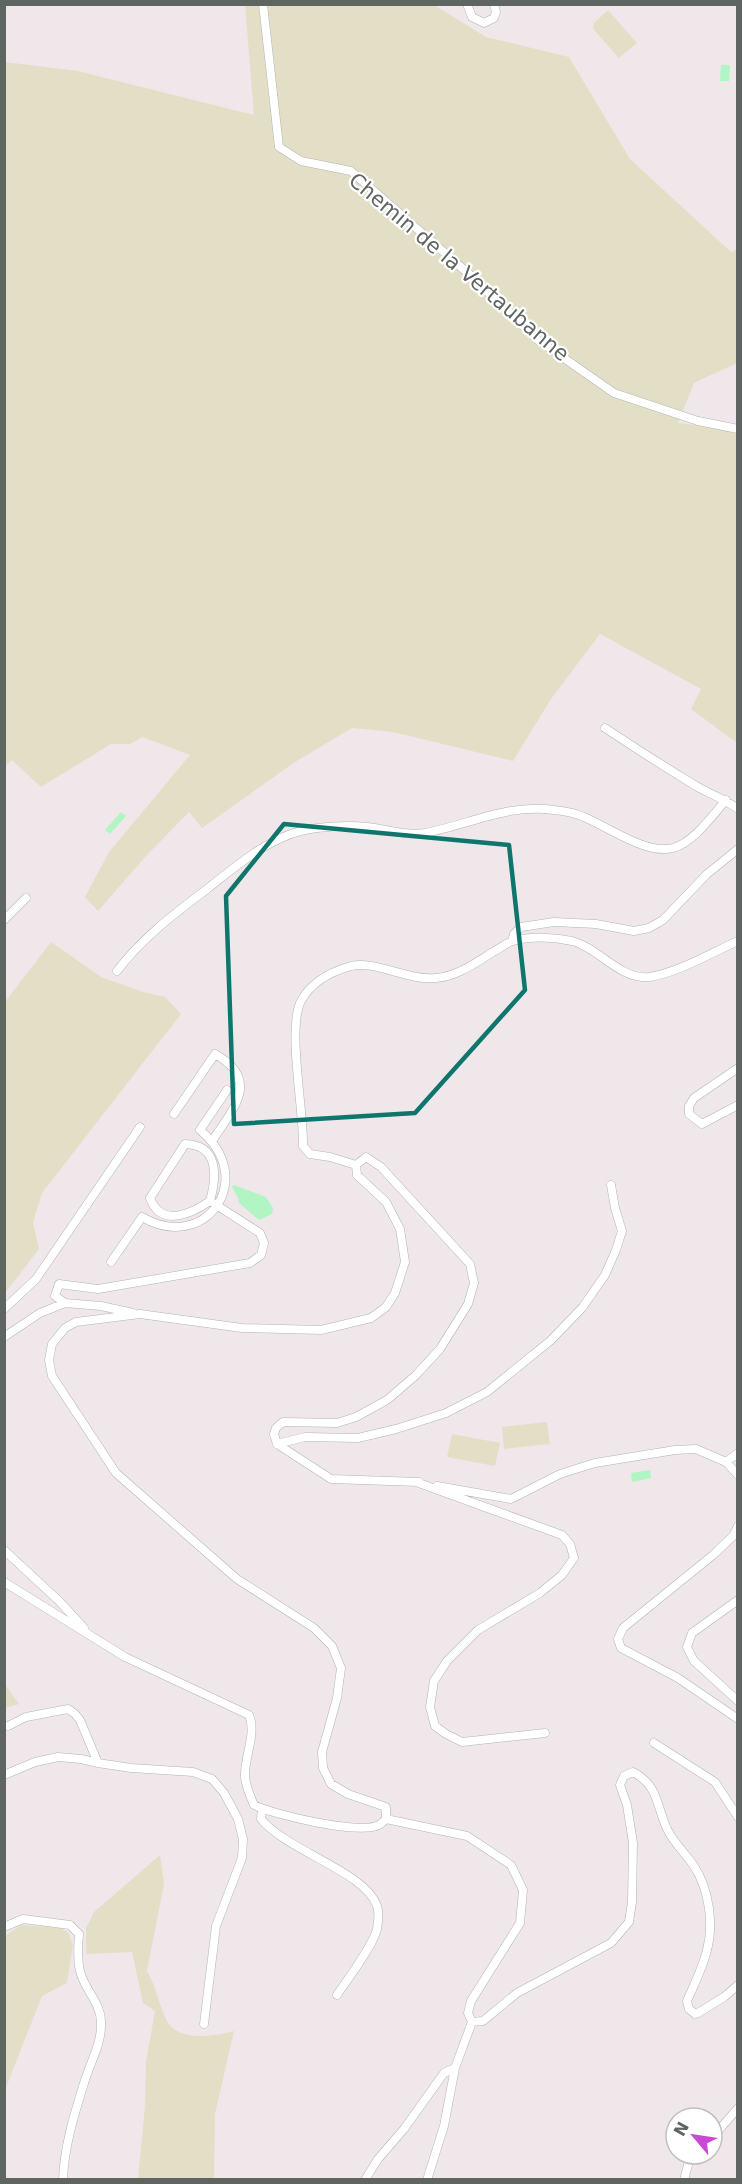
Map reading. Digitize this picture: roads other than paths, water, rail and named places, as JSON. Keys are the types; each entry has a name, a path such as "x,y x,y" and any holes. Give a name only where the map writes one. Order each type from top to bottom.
{"street":[{"name":"Chemin de la Vertaubanne","path":"263,4 279,147 301,161 351,171 470,275 538,340 614,393 698,422 738,429"},
{"path":"467,4 472,17 484,23 494,18 494,4"},
{"path":"605,728 738,809"},
{"path":"117,970 132,950 165,920 252,854 280,839 314,828 351,826 422,833 525,808 553,809 581,816 645,846 660,850 674,848 684,843 705,825 726,800"},
{"path":"512,941 514,934 521,927 554,922 596,924 634,931 649,928 663,920 707,874 738,849"},
{"path":"4,920 26,898"},
{"path":"356,1164 310,1154 303,1146 295,1028 300,1004 309,989 328,974 354,965 379,968 414,978 437,978 464,971 512,941 539,938 573,941 596,952 623,971 648,977 672,970 738,941"},
{"path":"174,1114 215,1054 230,1062 238,1074 240,1098 212,1141"},
{"path":"738,1068 694,1098 689,1106 689,1114 702,1124 738,1105"},
{"path":"111,1262 142,1217 161,1226 188,1227 203,1218 225,1188 224,1161 212,1141 200,1130 227,1090"},
{"path":"4,1309 36,1279 140,1126"},
{"path":"185,1144 195,1144 205,1150 210,1157 215,1182 214,1203 177,1217 160,1213 153,1207 150,1198 185,1144"},
{"path":"356,1164 366,1157 381,1167 470,1264 473,1274 472,1293 468,1304 440,1349 387,1400 356,1417 337,1423 283,1422 276,1428 274,1434 277,1444 331,1479 416,1482 511,1499 560,1474 595,1463 696,1449 726,1462 738,1475"},
{"path":"4,1337 40,1313 65,1303 101,1306 140,1314 242,1328 321,1330 371,1318 386,1307 395,1293 405,1262 400,1229 386,1202 357,1175 356,1164"},
{"path":"277,1444 304,1437 358,1438 396,1429 446,1413 487,1392 550,1341 582,1308 605,1275 622,1231 611,1185"},
{"path":"65,1303 55,1296 59,1284 98,1289 250,1263 261,1255 264,1243 260,1233 214,1203"},
{"path":"140,1314 76,1323 65,1328 52,1344 49,1360 52,1376 116,1473 237,1579 314,1628 332,1646 341,1668 337,1698 322,1752 323,1768 331,1784 348,1794 386,1807 386,1819"},
{"path":"726,1462 738,1453"},
{"path":"416,1482 562,1535 570,1544 574,1558 562,1575 540,1593 478,1630 447,1661 434,1681 430,1707 435,1726 462,1742 545,1733"},
{"path":"738,1526 733,1536 712,1556 623,1628 618,1640 621,1648 678,1678 738,1719"},
{"path":"4,1550 59,1601 91,1635"},
{"path":"4,1582 125,1657 249,1715 253,1724 245,1776 254,1805 301,1820 362,1827 378,1825 386,1819 467,1836 511,1865 523,1890 520,1923 471,2001 468,2013 472,2022 455,2068 444,2126 428,2180"},
{"path":"738,1600 692,1634 687,1647 694,1661 738,1701"},
{"path":"8,1726 26,1718 68,1709 80,1720 98,1764"},
{"path":"654,1743 715,1782 738,1817"},
{"path":"4,1775 35,1762 58,1757 81,1759 98,1764 193,1772 212,1779 224,1793 238,1819 243,1839 242,1858 216,1926 204,2024"},
{"path":"472,2022 483,2021 517,1993 611,1943 629,1922 632,1902 633,1844 627,1805 620,1785 624,1776 633,1772 654,1790 667,1828 674,1841 695,1867 706,1894 711,1919 708,1949 687,2001 689,2009 695,2014 698,2013 724,1997 738,1985"},
{"path":"262,1809 261,1819 267,1827 308,1854 339,1869 366,1888 378,1906 377,1930 359,1963 337,1995"},
{"path":"4,1927 23,1919 70,1925 79,1934 80,1972 102,2021 98,2046 72,2126 64,2160 63,2180"},
{"path":"364,2180 444,2073 455,2068"},
{"path":"724,2124 738,2108"}]}
